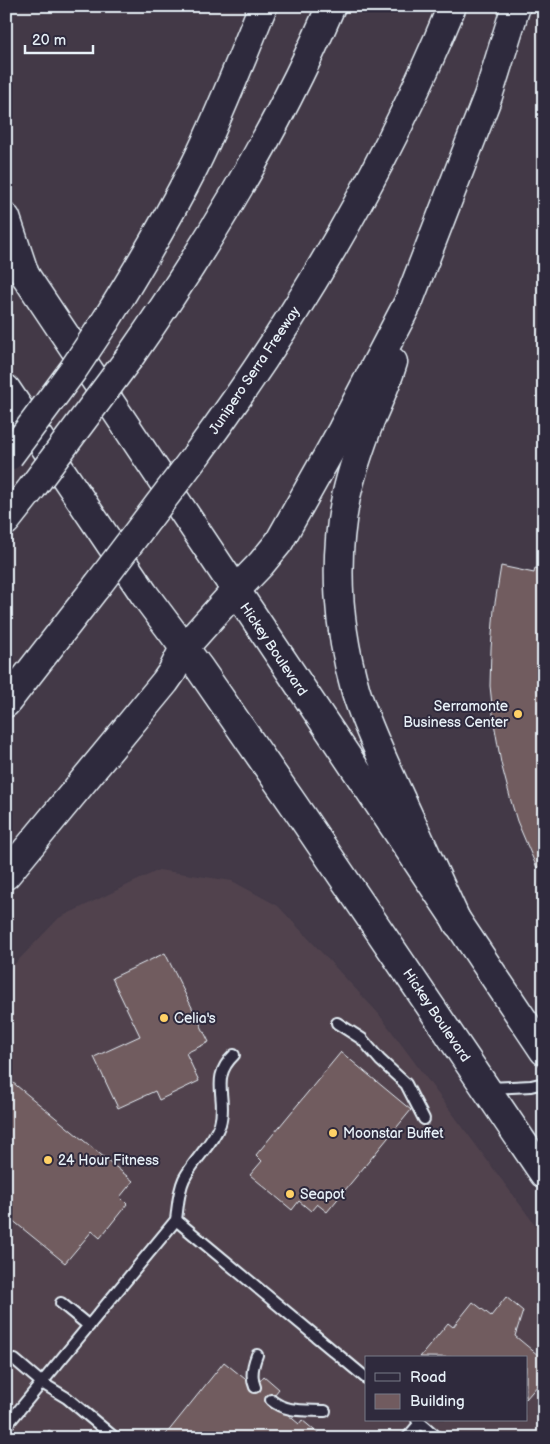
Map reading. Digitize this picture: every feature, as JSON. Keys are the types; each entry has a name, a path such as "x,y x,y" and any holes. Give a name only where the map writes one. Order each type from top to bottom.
{"main road":[{"path":"8,458 105,322 152,244 195,165 263,6"},
{"path":"6,521 129,358 186,276 237,191 284,105 331,6"},
{"name":"Junipero Serra Freeway","path":"6,703 197,454 265,358 342,231 408,106 452,6"},
{"path":"6,875 24,856 165,682 184,648 266,559 286,531 338,438 408,302 486,104 516,6"},
{"path":"6,218 25,274"},
{"name":"Hickey Boulevard","path":"6,247 544,1051"},
{"path":"408,302 389,377 360,448 346,498 339,564 341,618 352,674 370,731 458,924"},
{"name":"Hickey Boulevard","path":"6,389 138,586 294,805 544,1174"}],"lane":[{"path":"338,1023 362,1040 406,1084 424,1118"},
{"path":"6,1426 176,1220 178,1198 184,1179 213,1136 220,1122 220,1078 227,1061 234,1055"},
{"path":"486,1088 531,1086 544,1082"},
{"path":"176,1220 365,1377"},
{"path":"61,1303 89,1326"},
{"path":"256,1386 252,1380 252,1374 257,1355"},
{"path":"15,1360 42,1383 67,1398 114,1438"},
{"path":"271,1400 286,1409 325,1411"},
{"path":"407,1438 417,1422"},
{"path":"419,1422 438,1438"}],"shaded area":[{"path":"159,870 232,881 278,906 378,1013 544,1237 544,1438 6,1438 6,973 59,918"}],"building":[{"name":"Serramonte Business Center","path":"501,566 534,573 535,568 544,570 544,864 537,868 517,821 511,801 501,763 494,723 490,686 491,649 494,609"},
{"name":"Celia's","path":"165,953 209,1042 186,1053 199,1081 159,1100 155,1091 118,1108 94,1057 140,1036 112,978"},
{"name":"Moonstar Buffet","path":"341,1052 411,1110 327,1212 317,1204 311,1211 299,1201 292,1210 250,1175 262,1161 256,1155"},
{"path":"6,1077 133,1181 120,1197 127,1204 100,1238 92,1231 65,1263 6,1215"},
{"path":"506,1297 523,1311 515,1336 544,1360 544,1378 528,1397 528,1356 421,1356 448,1323 453,1327 473,1302 491,1316"},
{"path":"224,1362 255,1387 264,1376 279,1389 270,1400 299,1424 302,1420 320,1435 318,1438 163,1438"},
{"path":"49,1430 59,1438 43,1438"}],"place":[{"name":"Serramonte Business Center","path":"518,714"},
{"name":"Celia's","path":"164,1018"},
{"name":"Moonstar Buffet","path":"333,1133"},
{"name":"24 Hour Fitness","path":"48,1160"},
{"name":"Seapot","path":"290,1194"}]}
